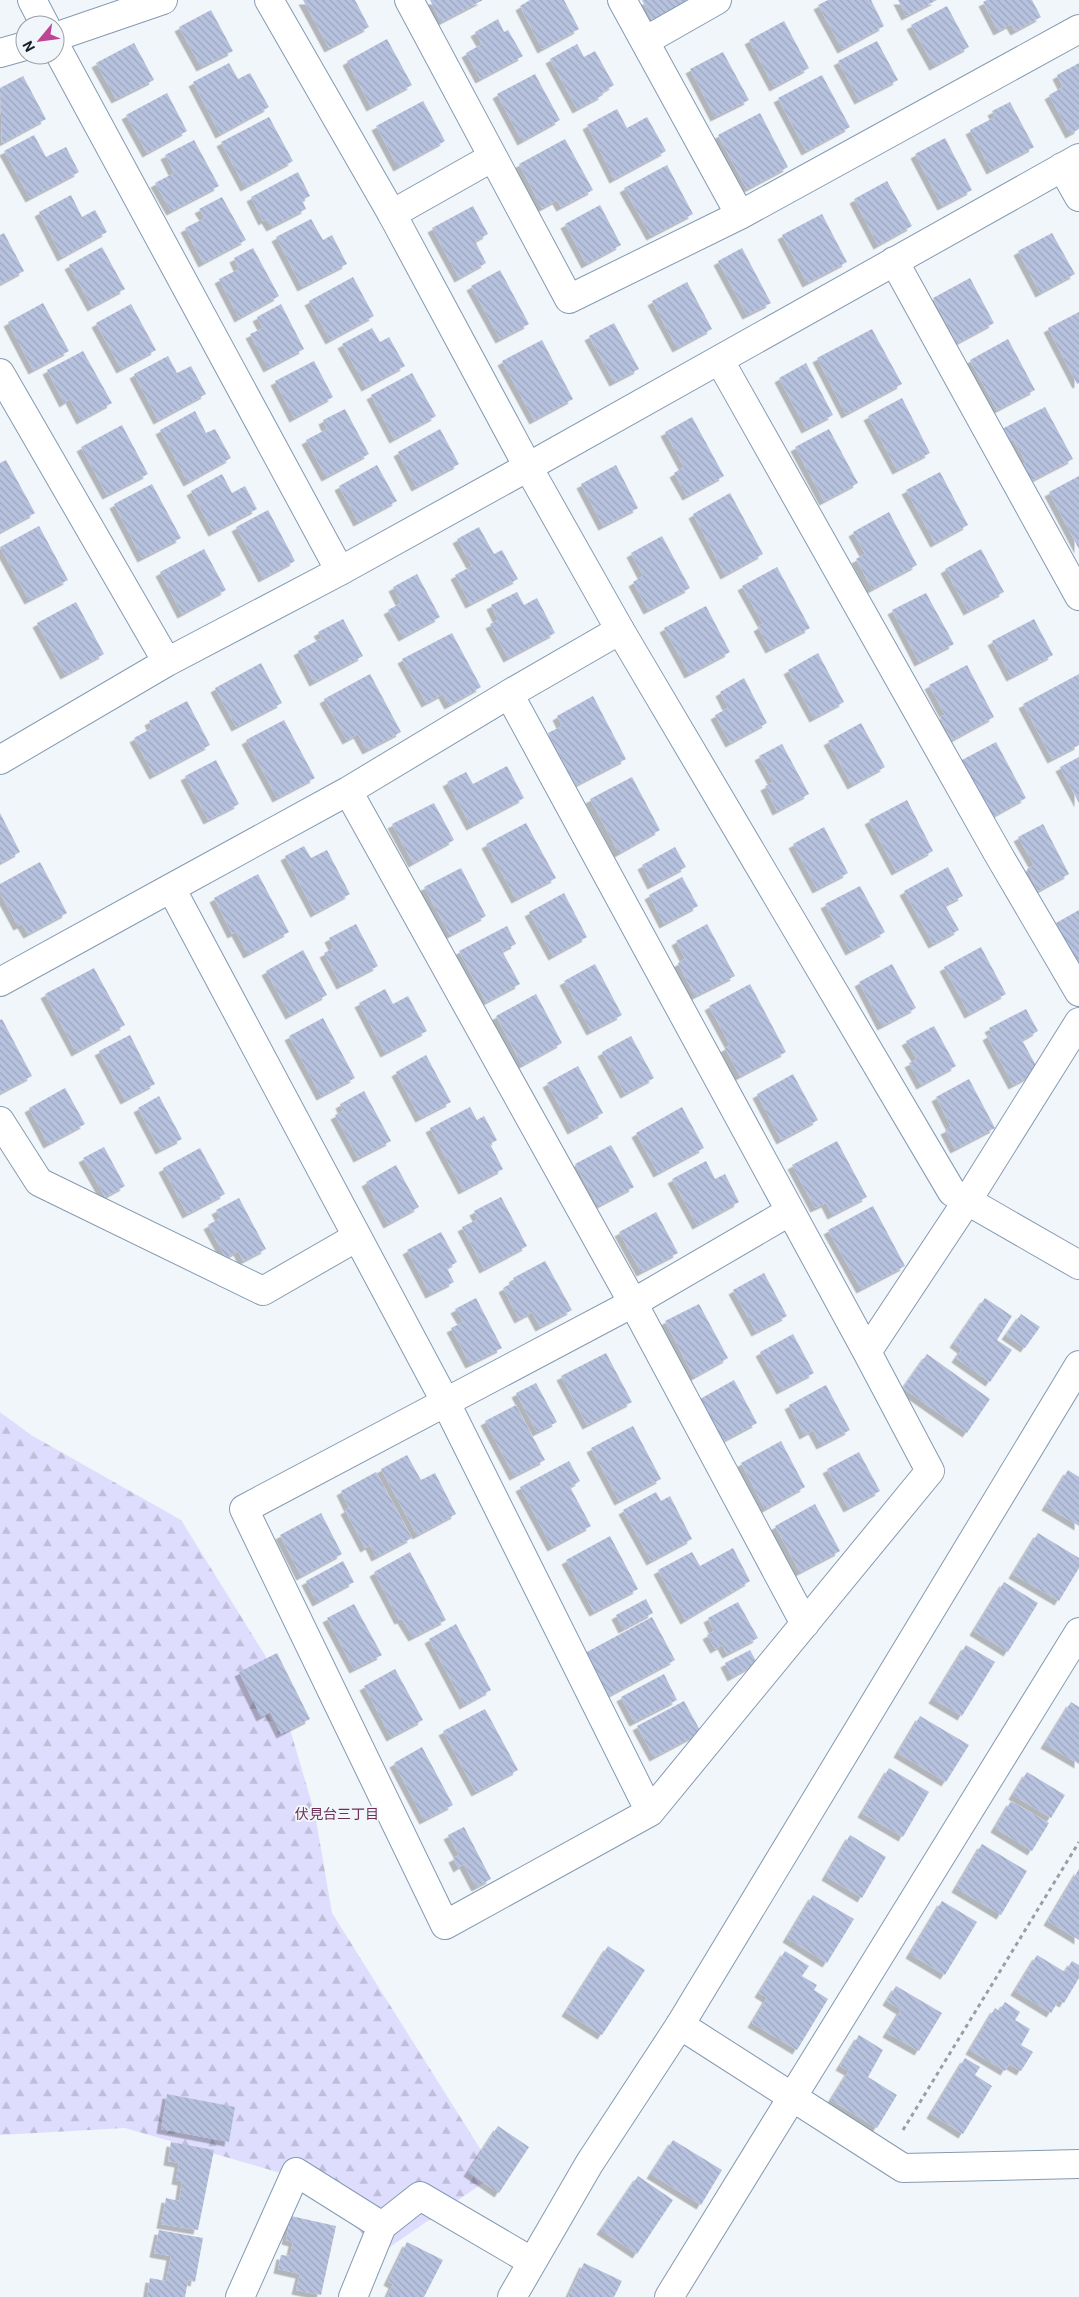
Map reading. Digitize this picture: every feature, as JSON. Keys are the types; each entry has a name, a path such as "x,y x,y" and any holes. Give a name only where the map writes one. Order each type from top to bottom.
{"street":[{"path":"32,0 40,15"},
{"path":"65,34 163,0"},
{"path":"269,0 392,214 528,467 620,630 952,1192 1079,1265"},
{"path":"409,0 569,299 740,215 1079,29"},
{"path":"622,0 740,215"},
{"path":"645,41 717,0"},
{"path":"0,53 15,49"},
{"path":"65,63 340,571"},
{"path":"392,214 493,157"},
{"path":"0,760 167,662 340,571 720,361 1070,163 1079,197"},
{"path":"894,261 1079,596"},
{"path":"720,361 1079,992"},
{"path":"0,373 167,662"},
{"path":"0,982 348,791 620,630"},
{"path":"509,694 789,1212 867,1352 930,1472 650,1812 445,1925 244,1509 633,1303 789,1212"},
{"path":"348,791 633,1303 805,1624"},
{"path":"171,888 446,1403 650,1812"},
{"path":"867,1352 967,1201 1079,1022"},
{"path":"0,1120 39,1182 262,1291 357,1237"},
{"path":"512,2297 531,2261 589,2164 680,2025 1079,1365"},
{"path":"669,2297 1079,1632"},
{"path":"680,2025 903,2168 1079,2164"},
{"path":"240,2297 296,2172 382,2226"},
{"path":"353,2297 382,2226 420,2196 531,2261"}],"path":[{"path":"886,2158 1079,1842"}],"green space":[{"path":"0,1412 31,1435 181,1520 271,1665 315,1814 332,1913 496,2174 381,2253 312,2182 125,2128 0,2135"}],"building":[{"path":"303,0 355,0 369,27 329,48"},
{"path":"430,0 483,0 441,22"},
{"path":"530,0 564,0 579,29 542,49 520,6"},
{"path":"642,0 686,0 687,2 652,20"},
{"path":"828,0 871,0 884,26 842,49 818,5"},
{"path":"898,0 937,0 906,16"},
{"path":"987,0 1032,0 1041,17 1015,31 1011,24 998,31 983,2"},
{"path":"947,6 969,47 934,66 911,25"},
{"path":"211,10 233,51 201,67 179,27"},
{"path":"498,19 504,32 508,30 523,56 480,79 466,53 482,44 475,32"},
{"path":"784,21 809,68 774,87 749,40"},
{"path":"387,39 412,85 371,107 347,61"},
{"path":"877,41 898,80 859,100 838,61"},
{"path":"134,43 154,80 116,99 96,63"},
{"path":"577,44 584,57 595,51 614,85 602,92 603,95 577,109 550,59"},
{"path":"723,52 749,100 715,117 690,69"},
{"path":"229,63 238,79 250,73 269,107 220,134 193,82"},
{"path":"1079,63 1079,129 1070,134 1049,95 1063,87 1057,75"},
{"path":"535,74 560,120 522,141 497,94"},
{"path":"822,75 850,127 806,151 778,98"},
{"path":"23,76 46,119 2,143 0,88"},
{"path":"167,93 187,131 147,153 126,115"},
{"path":"423,101 445,141 398,167 376,126"},
{"path":"1010,102 1034,147 991,170 970,130 995,117 992,111"},
{"path":"617,109 627,128 647,117 666,151 614,179 587,125"},
{"path":"760,113 788,167 747,189 718,135"},
{"path":"269,117 293,161 245,187 221,142"},
{"path":"34,135 46,157 66,147 79,172 30,198 4,151"},
{"path":"945,138 972,190 942,206 915,154"},
{"path":"565,139 593,190 561,207 557,200 542,208 519,164"},
{"path":"194,140 219,186 171,211 155,183 174,173 165,155"},
{"path":"667,165 693,214 651,236 624,188"},
{"path":"298,172 310,196 302,200 306,209 271,227 266,219 263,221 251,197"},
{"path":"887,181 912,226 878,245 854,199"},
{"path":"71,195 82,217 95,210 107,232 62,257 39,212"},
{"path":"222,197 246,240 203,263 185,228 205,218 199,209"},
{"path":"600,205 621,245 586,264 565,224"},
{"path":"473,206 488,234 475,241 486,263 459,278 432,228"},
{"path":"822,214 847,262 807,283 782,235"},
{"path":"311,219 323,240 332,235 347,264 302,287 276,237"},
{"path":"4,233 24,271 0,284 0,235"},
{"path":"1052,233 1075,274 1040,293 1018,251"},
{"path":"102,247 125,289 92,307 69,265"},
{"path":"253,248 279,296 239,318 219,279 239,269 234,258"},
{"path":"742,248 771,303 747,315 718,261"},
{"path":"500,270 529,324 500,339 471,286"},
{"path":"353,277 374,316 330,340 309,301"},
{"path":"970,278 994,323 957,343 933,298"},
{"path":"687,282 712,329 677,348 652,301"},
{"path":"43,303 69,351 33,370 8,322"},
{"path":"131,304 156,350 121,369 96,323"},
{"path":"281,304 304,349 268,368 250,334 263,328 257,317"},
{"path":"1079,312 1079,383 1077,384 1048,328"},
{"path":"614,323 639,369 614,382 589,336"},
{"path":"372,328 380,342 389,337 405,366 366,387 342,344"},
{"path":"872,329 902,384 846,414 817,358"},
{"path":"1008,339 1035,390 997,410 970,360"},
{"path":"542,340 573,399 534,420 502,361"},
{"path":"83,351 112,403 81,420 70,399 64,403 47,370"},
{"path":"168,356 177,373 191,366 206,394 158,420 134,374"},
{"path":"314,361 333,397 294,418 275,381"},
{"path":"806,363 833,415 806,429 779,378"},
{"path":"412,373 436,416 394,439 371,395"},
{"path":"902,398 930,453 897,470 868,416"},
{"path":"1045,407 1073,459 1029,482 1020,465 1026,462 1013,439 1008,442 1002,429"},
{"path":"345,409 369,454 326,477 306,440 327,429 323,420"},
{"path":"195,411 206,433 215,429 231,458 188,482 160,430"},
{"path":"692,417 724,476 687,496 674,473 684,467 665,432"},
{"path":"122,425 148,474 107,495 81,447"},
{"path":"440,429 459,464 416,487 398,452"},
{"path":"829,429 858,483 824,501 795,447"},
{"path":"6,460 35,513 0,532 0,463"},
{"path":"377,465 397,501 358,522 339,486"},
{"path":"616,465 638,508 603,526 581,484"},
{"path":"940,472 968,525 935,543 906,490"},
{"path":"222,474 232,493 245,486 257,509 213,532 191,491"},
{"path":"1079,476 1079,549 1049,492"},
{"path":"152,484 181,538 142,558 114,504"},
{"path":"730,493 763,554 725,575 693,514"},
{"path":"268,510 295,561 263,578 236,527"},
{"path":"889,512 917,565 872,589 856,559 865,554 853,532"},
{"path":"39,526 68,580 29,600 0,547"},
{"path":"479,527 494,554 502,550 518,579 470,604 455,575 472,566 457,539"},
{"path":"662,536 690,588 648,610 633,582 643,576 631,553"},
{"path":"204,549 226,590 182,614 160,572"},
{"path":"981,549 1004,592 968,611 945,569"},
{"path":"777,567 810,628 770,649 758,627 763,624 742,586"},
{"path":"417,574 440,617 403,637 388,610 401,603 393,587"},
{"path":"517,592 524,605 537,598 555,633 508,658 490,624 498,620 491,605"},
{"path":"926,593 954,644 919,662 892,610"},
{"path":"76,602 104,654 65,675 37,623"},
{"path":"706,606 730,652 689,674 664,628"},
{"path":"343,619 363,656 314,682 298,651 322,638 318,632"},
{"path":"1034,619 1053,655 1011,677 992,641"},
{"path":"452,633 481,687 449,705 443,694 426,703 402,659"},
{"path":"818,653 844,702 814,718 788,670"},
{"path":"261,663 282,703 236,727 215,688"},
{"path":"967,665 994,717 952,740 940,717 945,715 929,685"},
{"path":"370,674 401,732 367,750 358,734 347,740 324,699"},
{"path":"1079,674 1079,745 1052,759 1023,704"},
{"path":"744,678 767,723 730,743 715,715 728,708 720,692"},
{"path":"593,696 626,759 576,785 548,733 562,726 557,716"},
{"path":"187,701 210,745 154,775 134,738 152,728 149,721"},
{"path":"284,720 315,778 277,798 246,740"},
{"path":"861,723 885,767 852,785 828,741"},
{"path":"996,742 1026,798 990,818 960,761"},
{"path":"782,744 809,794 777,811 765,786 773,782 759,756"},
{"path":"1079,757 1079,803 1060,767"},
{"path":"216,760 239,804 208,820 185,776"},
{"path":"507,766 524,798 471,826 447,782 466,772 473,784"},
{"path":"632,777 660,830 619,853 590,799"},
{"path":"907,800 933,851 896,871 869,820"},
{"path":"434,803 454,840 413,863 392,824"},
{"path":"0,813 20,852 0,863"},
{"path":"526,823 556,878 516,899 486,844"},
{"path":"1043,824 1069,874 1038,891 1027,869 1034,865 1018,837"},
{"path":"824,827 848,873 817,889 793,844"},
{"path":"304,846 311,858 327,850 350,894 315,913 285,856"},
{"path":"675,847 686,867 652,885 642,865"},
{"path":"40,862 67,913 28,934 22,924 18,926 0,893 0,884"},
{"path":"948,867 963,896 945,905 959,930 933,944 904,891"},
{"path":"461,868 486,916 450,935 424,887"},
{"path":"258,874 289,932 248,954 236,932 232,934 214,898"},
{"path":"682,877 698,906 664,924 649,895"},
{"path":"860,886 885,932 850,951 825,904"},
{"path":"564,893 587,937 553,956 529,912"},
{"path":"1079,910 1079,967 1056,923"},
{"path":"356,924 378,966 341,985 324,953 334,948 329,938"},
{"path":"707,924 735,976 695,996 678,963 685,959 676,941"},
{"path":"507,926 516,944 502,951 520,984 486,1002 459,951"},
{"path":"981,947 1006,994 969,1014 944,967"},
{"path":"303,950 327,995 290,1015 266,971"},
{"path":"595,964 622,1015 591,1031 564,981"},
{"path":"892,964 916,1008 882,1026 859,982"},
{"path":"94,968 125,1025 76,1052 45,994"},
{"path":"750,984 786,1052 740,1076 725,1048 730,1045 709,1006"},
{"path":"385,989 393,1004 408,996 427,1031 385,1053 359,1003"},
{"path":"536,994 562,1043 522,1065 496,1016"},
{"path":"1026,1009 1038,1031 1022,1040 1039,1071 1013,1085 987,1036 992,1033 989,1028"},
{"path":"323,1018 355,1078 321,1096 289,1036"},
{"path":"2,1019 32,1076 0,1093 0,1020"},
{"path":"934,1026 956,1066 921,1085 909,1063 917,1059 906,1041"},
{"path":"130,1035 155,1084 125,1100 99,1051"},
{"path":"631,1036 654,1078 625,1094 602,1052"},
{"path":"426,1055 451,1102 420,1118 396,1072"},
{"path":"578,1066 603,1113 572,1130 547,1083"},
{"path":"793,1074 818,1120 781,1140 757,1094"},
{"path":"969,1079 995,1128 955,1149 945,1130 951,1127 936,1097"},
{"path":"65,1088 85,1124 48,1144 29,1108"},
{"path":"364,1091 391,1141 358,1158 335,1115 343,1111 340,1104"},
{"path":"159,1096 182,1139 160,1150 138,1108"},
{"path":"470,1107 477,1120 484,1116 497,1140 490,1144 503,1169 463,1190 430,1128"},
{"path":"682,1107 704,1148 658,1173 636,1133"},
{"path":"837,1141 867,1197 832,1215 826,1203 815,1208 792,1165"},
{"path":"611,1145 634,1187 598,1206 575,1164"},
{"path":"104,1147 125,1186 105,1197 83,1158"},
{"path":"200,1148 225,1194 187,1214 163,1168"},
{"path":"706,1161 715,1179 725,1174 739,1202 697,1225 672,1179"},
{"path":"396,1165 419,1207 388,1224 366,1182"},
{"path":"501,1197 527,1246 484,1269 462,1227 478,1219 474,1211"},
{"path":"239,1198 266,1249 243,1261 238,1251 226,1258 208,1225 220,1218 216,1210"},
{"path":"873,1206 905,1266 861,1289 828,1230"},
{"path":"656,1212 678,1253 641,1272 619,1232"},
{"path":"441,1232 457,1262 447,1268 454,1282 430,1294 407,1250"},
{"path":"545,1261 572,1310 540,1327 532,1312 519,1319 503,1288 515,1281 513,1278"},
{"path":"764,1273 787,1316 756,1332 733,1290"},
{"path":"476,1298 502,1348 470,1364 451,1328 463,1322 455,1309"},
{"path":"985,1298 1012,1316 997,1340 1012,1350 990,1382 956,1358 962,1349 954,1343"},
{"path":"699,1304 728,1358 694,1377 665,1321"},
{"path":"1021,1314 1040,1327 1025,1348 1006,1335"},
{"path":"793,1334 814,1373 781,1390 760,1352"},
{"path":"606,1353 632,1402 587,1425 561,1376"},
{"path":"927,1354 990,1399 967,1433 903,1388"},
{"path":"734,1380 757,1423 723,1441 700,1399"},
{"path":"536,1383 557,1422 537,1432 516,1393"},
{"path":"826,1385 850,1430 821,1445 813,1430 804,1435 789,1405"},
{"path":"516,1405 545,1460 514,1476 485,1421"},
{"path":"633,1426 661,1479 619,1501 591,1448"},
{"path":"781,1441 805,1487 765,1509 741,1463"},
{"path":"859,1452 880,1491 848,1508 827,1469"},
{"path":"407,1455 421,1480 435,1473 456,1514 417,1535 381,1469"},
{"path":"569,1461 580,1481 570,1487 591,1526 552,1547 520,1487"},
{"path":"1068,1470 1079,1477 1079,1526 1046,1506"},
{"path":"376,1472 412,1538 376,1557 370,1545 365,1548 345,1510 349,1508 341,1491"},
{"path":"656,1492 661,1501 670,1496 692,1539 651,1561 623,1510"},
{"path":"815,1504 840,1551 800,1572 775,1526"},
{"path":"321,1513 342,1554 301,1576 280,1535"},
{"path":"1038,1533 1079,1558 1079,1568 1059,1601 1013,1574"},
{"path":"610,1536 638,1589 594,1612 566,1560"},
{"path":"733,1548 750,1581 685,1620 658,1570 692,1552 700,1566"},
{"path":"410,1552 446,1620 413,1637 402,1619 399,1620 374,1572"},
{"path":"343,1561 354,1582 317,1602 306,1581"},
{"path":"1004,1582 1038,1603 1008,1652 974,1631"},
{"path":"646,1599 653,1613 623,1629 616,1615"},
{"path":"738,1602 758,1638 727,1654 722,1645 715,1649 707,1635 714,1631 708,1618"},
{"path":"354,1604 382,1655 354,1669 327,1618"},
{"path":"652,1617 675,1660 608,1696 585,1653"},
{"path":"456,1624 491,1690 464,1705 429,1639"},
{"path":"966,1645 995,1662 962,1716 933,1699"},
{"path":"750,1650 757,1663 732,1677 725,1663"},
{"path":"277,1653 310,1719 281,1734 270,1712 261,1717 239,1672"},
{"path":"395,1669 423,1720 391,1737 364,1686"},
{"path":"664,1674 677,1700 634,1722 621,1697"},
{"path":"684,1701 701,1732 654,1757 637,1726"},
{"path":"1071,1702 1079,1707 1079,1764 1045,1744"},
{"path":"485,1709 518,1770 476,1792 443,1731"},
{"path":"920,1716 969,1745 946,1782 898,1753"},
{"path":"422,1747 453,1805 424,1820 394,1763"},
{"path":"889,1768 929,1792 903,1837 862,1813"},
{"path":"1027,1772 1065,1795 1051,1818 1013,1795"},
{"path":"1011,1801 1049,1823 1032,1851 995,1828"},
{"path":"464,1827 491,1879 476,1887 464,1864 458,1868 453,1858 459,1855 448,1835"},
{"path":"850,1835 886,1857 862,1898 826,1876"},
{"path":"982,1844 1027,1871 1001,1915 956,1888"},
{"path":"1079,1869 1079,1940 1048,1921"},
{"path":"813,1895 854,1919 827,1963 787,1938"},
{"path":"942,1901 977,1922 945,1975 910,1954"},
{"path":"608,1946 645,1970 602,2035 566,2012"},
{"path":"785,1951 809,1966 802,1976 817,1985 814,1990 828,1999 797,2050 752,2023 767,1998 759,1993"},
{"path":"1037,1955 1065,1972 1072,1961 1079,1965 1079,1978 1064,2003 1059,2000 1051,2013 1015,1991"},
{"path":"896,1986 942,2013 919,2051 887,2033 901,2010 887,2001"},
{"path":"1005,2002 1020,2012 1015,2020 1030,2029 1021,2045 1033,2052 1021,2071 1009,2064 1005,2071 970,2050 995,2008 999,2011"},
{"path":"859,2035 883,2050 868,2077 897,2095 877,2128 831,2100 849,2071 840,2066"},
{"path":"965,2058 980,2067 975,2075 992,2086 963,2134 931,2114"},
{"path":"167,2094 235,2107 229,2142 161,2129"},
{"path":"498,2126 529,2147 499,2193 468,2172"},
{"path":"673,2140 722,2170 701,2205 651,2174"},
{"path":"171,2142 214,2150 198,2230 161,2224 166,2198 179,2201 182,2181 176,2180 179,2163 168,2161"},
{"path":"638,2176 673,2200 637,2254 601,2230"},
{"path":"291,2216 336,2226 321,2295 296,2290 300,2274 278,2269 281,2255 290,2256 293,2242 286,2240"},
{"path":"159,2230 203,2238 195,2282 188,2280 185,2297 147,2297 150,2278 166,2281 171,2256 154,2253"},
{"path":"407,2242 443,2260 424,2297 387,2297 393,2284 388,2281"},
{"path":"584,2263 622,2281 614,2297 568,2297"}],"district":[{"name":"伏見台三丁目","path":"337,1814"}]}
